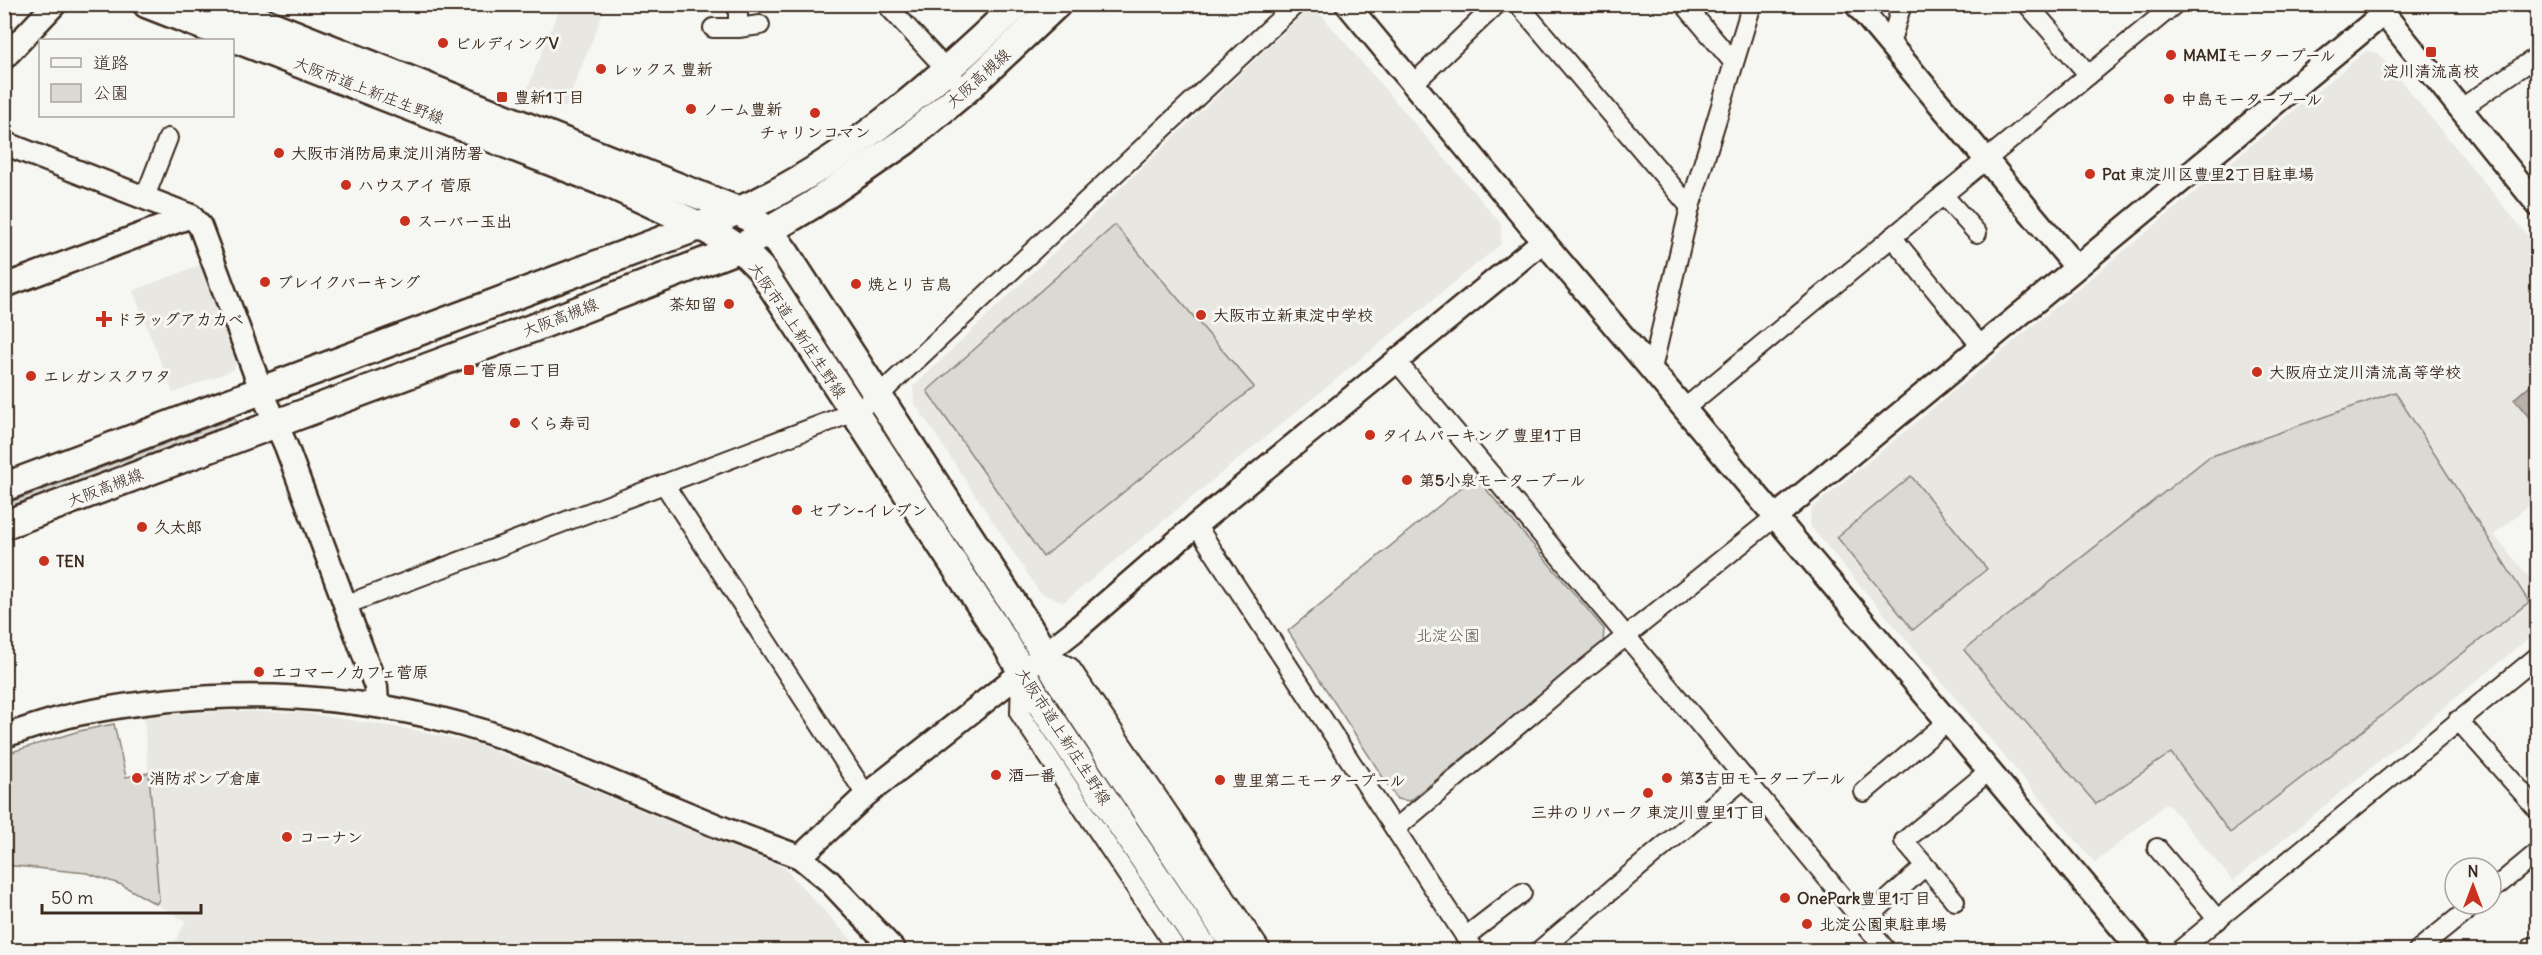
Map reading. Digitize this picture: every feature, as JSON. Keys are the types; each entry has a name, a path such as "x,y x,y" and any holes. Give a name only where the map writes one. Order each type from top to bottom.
{"main road":[{"name":"大阪市道上新庄生野線","path":"147,4 614,186 700,226 740,248 760,268 1006,644 1021,673 1205,951"},
{"name":"大阪市道上新庄生野線","path":"218,4 739,211 769,231 879,395 1044,655 1238,951"},
{"name":"大阪高槻線","path":"4,488 739,211 777,192 891,118 948,71 1018,4"},
{"name":"大阪高槻線","path":"4,525 533,328 740,248 865,170 905,141 966,90 1057,4"}],"street":[{"path":"4,58 55,4"},
{"path":"738,4 738,28"},
{"path":"886,4 966,90"},
{"path":"345,604 854,412 879,395 1296,4"},
{"path":"1347,4 1412,85 2140,951"},
{"path":"1412,85 1497,4"},
{"path":"1518,4 1690,207"},
{"path":"1684,4 1733,62"},
{"path":"1652,369 1690,207 1752,4"},
{"path":"1856,4 2076,267"},
{"path":"1890,44 1902,4"},
{"path":"2027,4 2089,75"},
{"path":"1685,408 2175,4"},
{"path":"1395,829 1625,637 1982,346 2380,9 2538,205"},
{"path":"713,28 760,25"},
{"path":"2460,109 2538,56"},
{"path":"145,198 168,138"},
{"path":"4,143 192,216 200,226 262,392 277,422 376,687 377,705"},
{"path":"1943,195 1977,233"},
{"path":"4,286 192,216"},
{"path":"1892,237 1982,346"},
{"path":"800,857 866,795 1044,655 1196,525 1543,241"},
{"path":"1397,362 1745,778 1886,951"},
{"path":"664,484 866,795"},
{"path":"1196,525 1395,829 1468,946 1522,893"},
{"path":"1044,655 1070,668 1261,951"},
{"path":"2180,951 2538,656"},
{"path":"1021,673 1020,714 1177,951"},
{"path":"4,736 80,713 162,700 270,695 377,705 481,729 727,830 800,857 829,881 894,951"},
{"path":"2458,720 2538,810"},
{"path":"1864,792 1947,722"},
{"path":"1955,901 1904,841 1989,771"},
{"path":"1540,951 1745,778"},
{"path":"2157,848 2218,920"},
{"path":"2503,881 2538,852"},
{"path":"1863,922 1924,867"},
{"path":"2418,951 2460,916"}],"shaded area":[{"path":"561,5 606,5 565,108 526,92"},
{"name":"大阪市立新東淀中学校","path":"1316,9 1501,224 1501,244 1064,602 1040,593 914,402 913,387 1305,12"},
{"name":"大阪府立淀川清流高等学校","path":"2366,51 2378,53 2537,247 2537,498 2494,535 2537,586 2537,631 2233,881 2167,803 2095,863 1810,526 1811,509"},
{"path":"203,264 239,357 233,370 173,393 133,291"},
{"path":"2537,379 2537,427 2514,399"},
{"path":"231,711 304,713 414,730 478,744 783,867 861,950 171,950 186,921 156,904 159,900 144,716"}],"green space":[{"path":"1115,225 1254,387 1043,557 927,391"},
{"path":"2395,392 2529,602 2230,833 2171,753 2096,804 1964,650 2209,457"},
{"path":"233,418 236,420 235,423 5,509 5,504"},
{"name":"北淀公園","path":"1475,476 1604,629 1603,643 1410,801 1397,799 1288,631"},
{"path":"1911,476 1987,569 1913,630 1837,537"},
{"path":"114,724 126,777 149,773 159,900 156,904 122,885 87,873 5,865 5,754 79,731"}],"place":[{"name":"ビルディングV","path":"443,43"},
{"name":"淀川清流高校","path":"2431,52"},
{"name":"MAMIモータープール","path":"2171,55"},
{"name":"レックス 豊新","path":"601,69"},
{"name":"豊新1丁目","path":"502,97"},
{"name":"中島モータープール","path":"2169,99"},
{"name":"ノーム豊新","path":"691,109"},
{"name":"チャリンコマン","path":"815,113"},
{"name":"大阪市消防局東淀川消防署","path":"279,153"},
{"name":"Pat 東淀川区豊里2丁目駐車場","path":"2090,174"},
{"name":"ハウスアイ 菅原","path":"346,185"},
{"name":"スーパー玉出","path":"405,221"},
{"name":"ブレイクパーキング","path":"265,282"},
{"name":"焼とり 吉鳥","path":"856,284"},
{"name":"茶知留","path":"729,304"},
{"name":"大阪市立新東淀中学校","path":"1201,315"},
{"name":"ドラッグアカカベ","path":"104,319"},
{"name":"菅原二丁目","path":"469,370"},
{"name":"大阪府立淀川清流高等学校","path":"2257,372"},
{"name":"エレガンスクワタ","path":"31,376"},
{"name":"くら寿司","path":"515,423"},
{"name":"タイムパーキング 豊里1丁目","path":"1370,435"},
{"name":"第5小泉モータープール","path":"1407,480"},
{"name":"セブン-イレブン","path":"797,510"},
{"name":"久太郎","path":"142,527"},
{"name":"TEN","path":"44,561"},
{"name":"エコマーノカフェ菅原","path":"259,672"},
{"name":"酒一番","path":"996,775"},
{"name":"消防ポンプ倉庫","path":"137,778"},
{"name":"第3吉田モータープール","path":"1667,778"},
{"name":"豊里第二モータープール","path":"1220,780"},
{"name":"三井のリパーク 東淀川豊里1丁目","path":"1648,793"},
{"name":"コーナン","path":"287,837"},
{"name":"OnePark豊里1丁目","path":"1785,898"},
{"name":"北淀公園東駐車場","path":"1807,924"}]}
